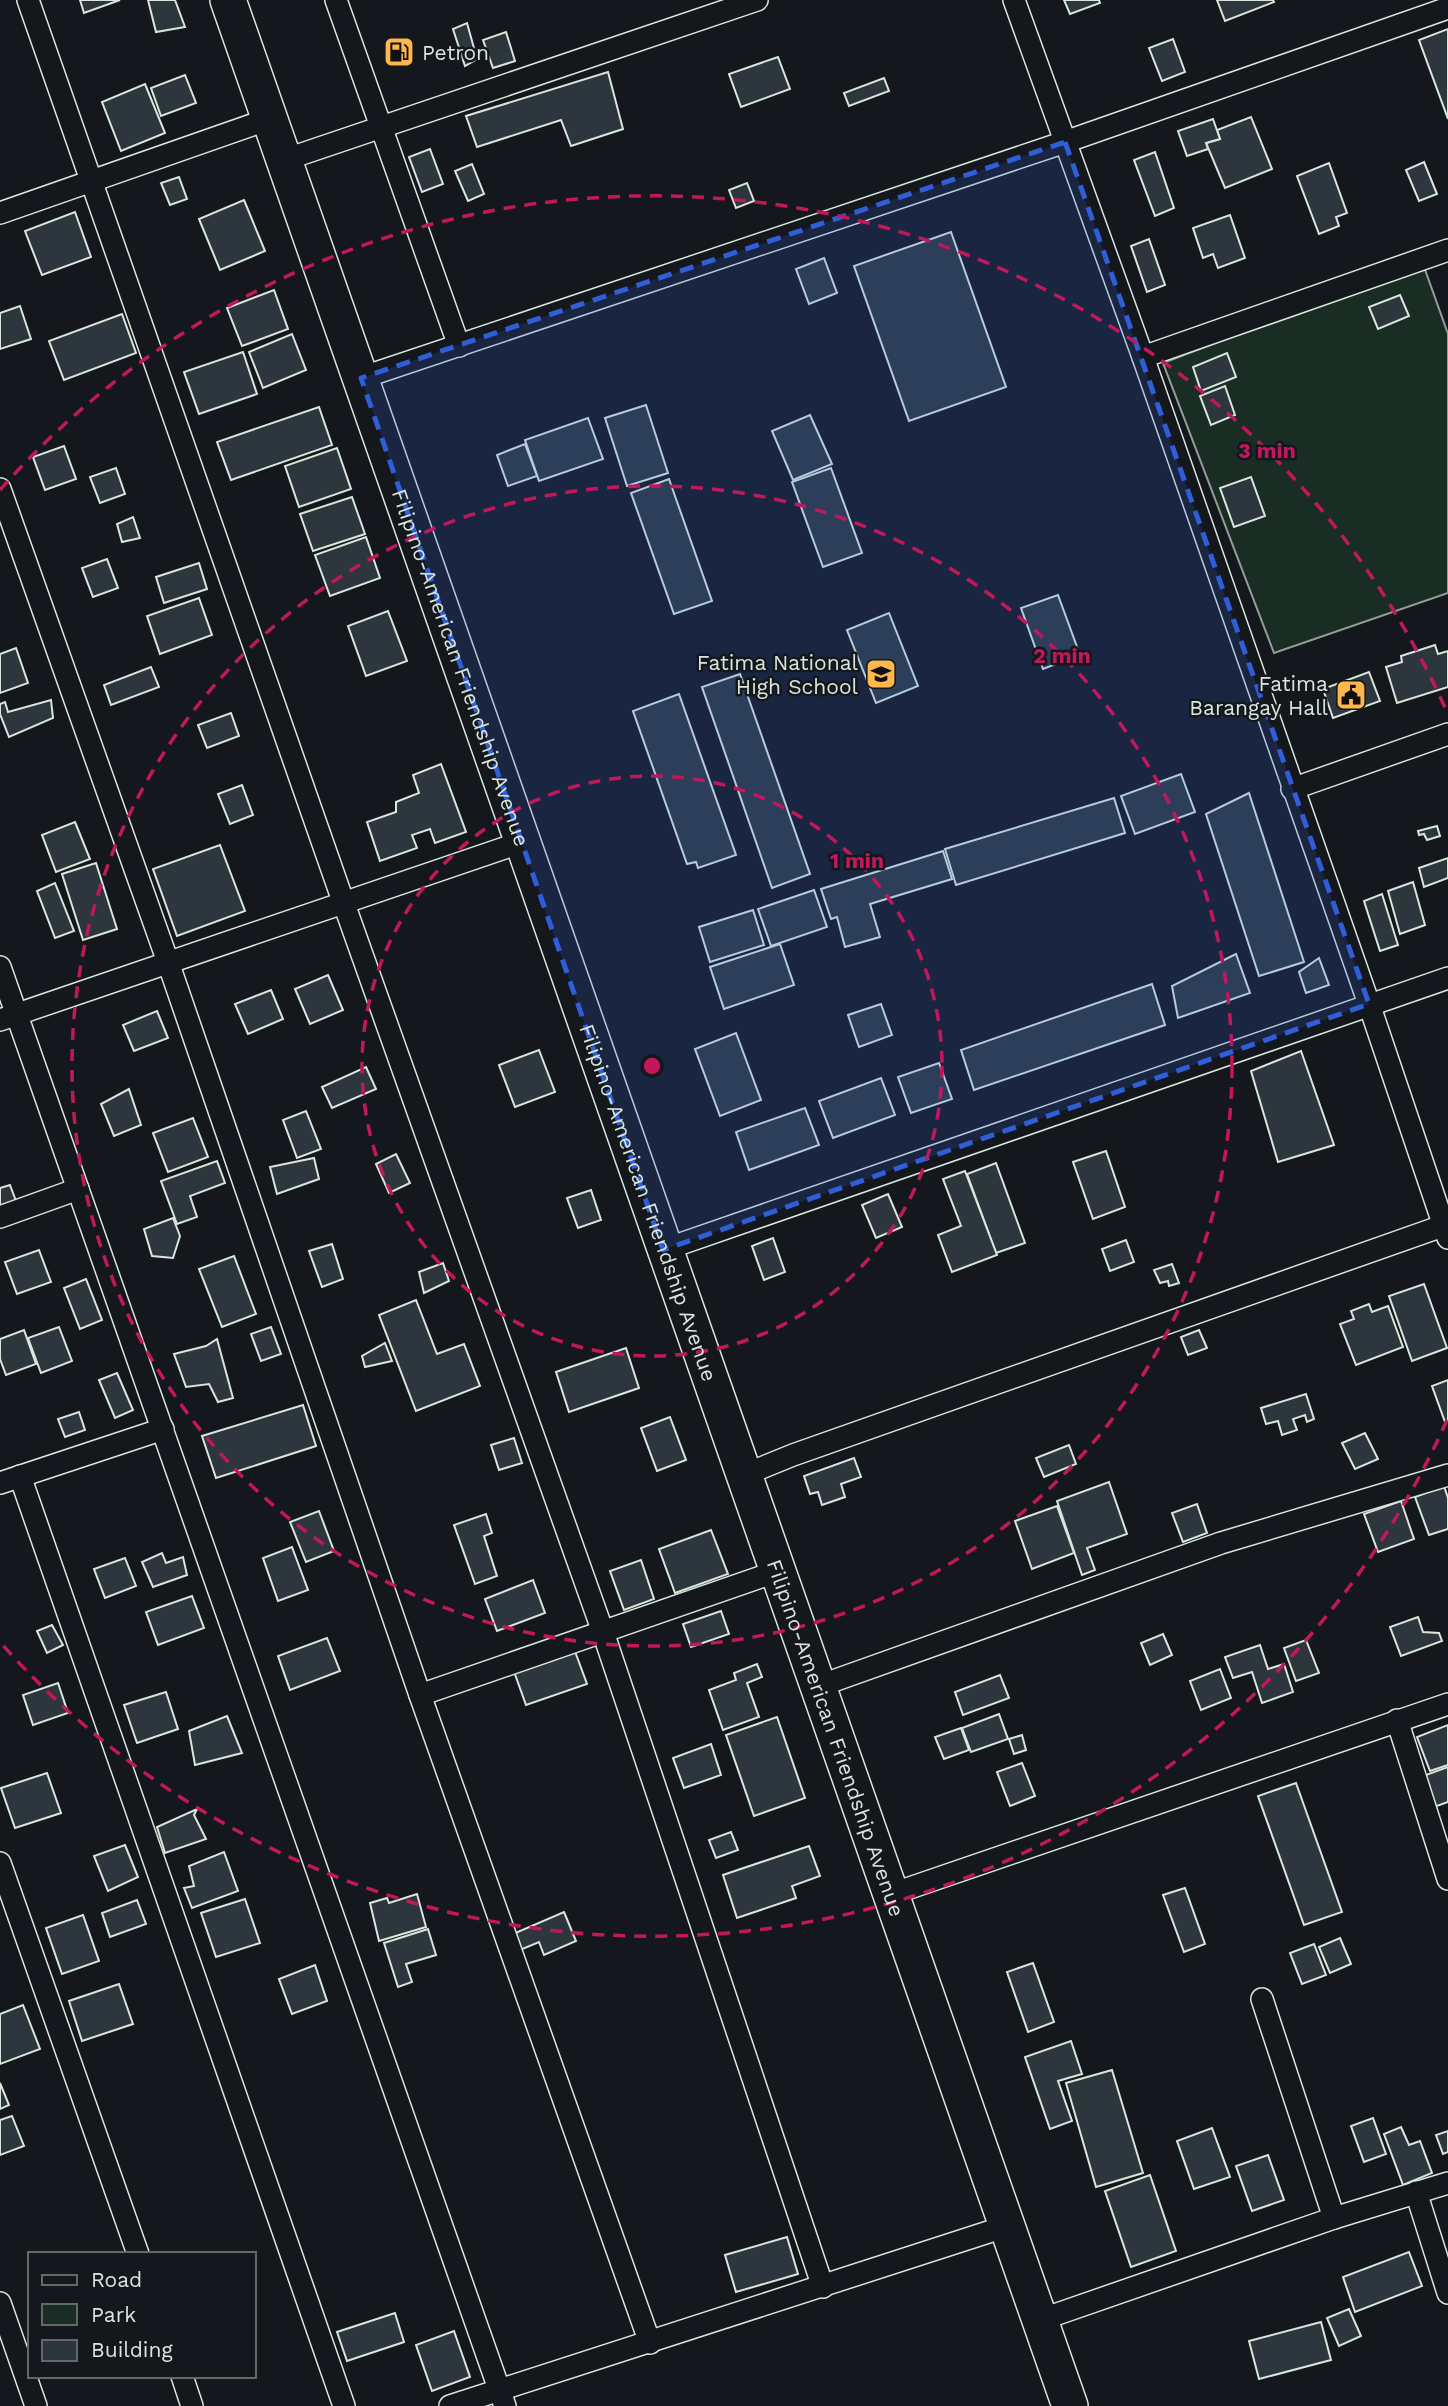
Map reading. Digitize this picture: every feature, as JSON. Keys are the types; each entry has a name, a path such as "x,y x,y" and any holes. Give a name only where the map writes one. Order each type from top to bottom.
{"main road":[{"name":"Filipino-American Friendship Avenue","path":"228,0 663,1250 819,1686 1070,2406"}],"street":[{"path":"28,0 343,901 603,1632 823,2287"},
{"path":"337,0 459,346"},
{"path":"284,160 757,0"},
{"path":"744,1475 806,1451 1446,1229 1143,357 1014,0"},
{"path":"361,378 1065,142 1448,8"},
{"path":"0,213 269,119"},
{"path":"1143,357 1448,250"},
{"path":"0,489 168,962 420,1695 650,2343"},
{"path":"1292,789 1448,734"},
{"path":"8,1017 522,842"},
{"path":"0,967 8,1017 78,1189 503,2398"},
{"path":"663,1250 1448,978"},
{"path":"0,1217 78,1189"},
{"path":"163,1429 10,1480 344,2406"},
{"path":"819,1686 1221,1543 1448,1475"},
{"path":"420,1695 778,1571"},
{"path":"892,1894 1448,1704"},
{"path":"1397,1720 1448,1879"},
{"path":"0,1863 137,2252"},
{"path":"1262,1999 1334,2218"},
{"path":"1040,2320 1334,2218 1448,2183"},
{"path":"1416,2192 1448,2293"},
{"path":"450,2406 503,2398 650,2343 1007,2226"},
{"path":"0,2303 36,2406"},
{"path":"182,2378 192,2406"}],"highlighted area":[{"path":"1065,142 1369,1004 663,1250 361,378"}],"green space":[{"path":"1423,264 1448,334 1448,593 1274,653 1163,363"}],"building":[{"path":"80,0 120,0 84,13"},
{"path":"148,0 175,0 185,27 156,32"},
{"path":"1064,0 1099,0 1100,3 1070,14"},
{"path":"1217,0 1273,0 1274,2 1225,21"},
{"path":"467,23 477,59 465,66 453,29"},
{"path":"1448,29 1448,119 1419,40"},
{"path":"506,32 515,61 493,68 483,40"},
{"path":"1173,39 1185,72 1162,81 1149,48"},
{"path":"778,57 790,89 741,107 729,74"},
{"path":"608,72 623,129 571,146 561,120 477,147 466,116"},
{"path":"185,75 196,103 161,116 151,88"},
{"path":"884,78 889,91 849,106 844,93"},
{"path":"145,84 165,133 121,151 102,102"},
{"path":"1251,117 1272,169 1225,188 1206,143 1220,139 1217,130"},
{"path":"1213,119 1220,139 1206,143 1208,149 1187,156 1178,131"},
{"path":"430,149 443,184 422,192 409,157"},
{"path":"1155,152 1174,208 1155,216 1134,160"},
{"path":"1424,162 1437,194 1419,201 1406,170"},
{"path":"1329,163 1347,213 1336,217 1339,226 1319,234 1297,176"},
{"path":"472,164 484,194 468,201 455,171"},
{"path":"179,177 187,199 170,205 161,183"},
{"path":"747,183 754,201 736,208 729,190"},
{"path":"244,200 265,251 220,270 199,219"},
{"path":"75,212 91,257 42,275 25,231"},
{"path":"1230,215 1245,258 1218,268 1213,254 1203,258 1193,228"},
{"path":"951,232 1006,387 909,421 854,266"},
{"path":"1149,239 1165,285 1147,292 1131,246"},
{"path":"824,258 837,293 809,304 796,269"},
{"path":"274,290 288,329 242,346 227,308"},
{"path":"1400,295 1409,316 1378,329 1369,307"},
{"path":"20,306 31,339 0,349 0,313"},
{"path":"122,314 136,353 64,380 49,341"},
{"path":"292,334 306,370 263,388 249,352"},
{"path":"243,352 257,394 199,414 184,372"},
{"path":"1227,353 1236,377 1201,391 1193,367"},
{"path":"1225,386 1235,415 1211,425 1200,396"},
{"path":"646,405 668,473 627,486 605,418"},
{"path":"319,407 332,445 231,480 217,442"},
{"path":"810,415 832,464 793,480 772,431"},
{"path":"588,418 603,459 539,481 525,440"},
{"path":"525,444 537,476 508,486 497,455"},
{"path":"64,446 76,479 45,490 33,457"},
{"path":"337,448 351,489 299,507 285,466"},
{"path":"116,468 125,494 100,503 90,477"},
{"path":"831,468 862,553 823,567 792,482"},
{"path":"1251,477 1265,516 1234,527 1220,488"},
{"path":"669,479 712,601 674,614 631,493"},
{"path":"352,497 365,534 313,551 300,514"},
{"path":"133,517 140,538 122,542 117,524"},
{"path":"366,537 380,578 330,596 315,555"},
{"path":"107,559 118,588 93,597 82,568"},
{"path":"199,563 207,589 164,603 156,577"},
{"path":"1058,595 1080,655 1043,669 1021,608"},
{"path":"199,598 212,635 160,654 147,616"},
{"path":"388,611 407,661 366,676 348,626"},
{"path":"889,613 918,686 876,703 847,630"},
{"path":"1435,645 1438,654 1448,651 1448,687 1397,703 1386,667 1402,662 1401,656"},
{"path":"16,648 28,683 0,693 0,654"},
{"path":"151,667 159,687 111,705 104,685"},
{"name":"Fatima Barangay Hall","path":"1369,672 1380,701 1333,718 1323,689"},
{"path":"740,674 810,874 772,888 702,687"},
{"path":"679,694 736,855 698,868 696,862 687,864 633,711"},
{"path":"51,700 53,718 9,737 0,714 0,704 5,702 8,712"},
{"path":"231,713 239,736 207,748 198,725"},
{"path":"441,764 466,832 435,843 430,829 412,835 417,848 380,861 367,822 396,812 396,802 419,793 413,775"},
{"path":"1181,774 1195,812 1135,834 1121,796"},
{"path":"242,785 253,815 230,824 218,794"},
{"path":"1249,793 1304,962 1259,976 1206,814"},
{"path":"1114,798 1125,833 956,885 945,849"},
{"path":"75,822 90,859 56,872 42,835"},
{"path":"1437,826 1440,836 1427,840 1424,834 1419,835 1418,831"},
{"path":"220,845 245,911 177,936 153,869"},
{"path":"943,851 952,879 870,904 880,937 845,947 837,917 831,919 821,889"},
{"path":"1448,858 1448,878 1424,887 1419,868"},
{"path":"96,863 117,929 83,940 62,874"},
{"path":"1413,882 1425,925 1400,934 1388,891"},
{"path":"55,883 74,931 55,938 37,891"},
{"path":"814,890 827,927 771,946 758,909"},
{"path":"1382,894 1398,945 1380,951 1364,901"},
{"path":"753,910 764,945 710,962 699,927"},
{"path":"780,944 794,985 724,1009 710,967"},
{"path":"1236,954 1250,993 1178,1018 1172,986"},
{"path":"1319,958 1329,985 1306,993 1299,972"},
{"path":"328,975 343,1010 310,1024 295,989"},
{"path":"1152,984 1165,1025 974,1090 961,1050"},
{"path":"271,990 283,1019 248,1034 235,1004"},
{"path":"881,1004 892,1035 859,1047 848,1015"},
{"path":"157,1011 168,1038 134,1051 123,1025"},
{"path":"736,1033 761,1100 720,1116 695,1049"},
{"path":"539,1050 555,1092 515,1107 499,1065"},
{"path":"1301,1051 1334,1145 1278,1162 1251,1071"},
{"path":"939,1063 952,1099 911,1113 898,1077"},
{"path":"366,1067 376,1089 332,1108 322,1087"},
{"path":"881,1078 895,1115 833,1138 819,1101"},
{"path":"129,1089 141,1125 114,1136 101,1104"},
{"path":"805,1108 819,1145 749,1170 736,1132"},
{"path":"306,1111 321,1149 297,1158 283,1120"},
{"path":"193,1118 208,1157 168,1172 153,1133"},
{"path":"1106,1151 1125,1207 1093,1219 1073,1162"},
{"path":"396,1154 410,1183 389,1193 376,1164"},
{"path":"314,1158 319,1179 277,1194 270,1167"},
{"path":"217,1161 225,1183 190,1196 197,1217 177,1224 161,1181"},
{"path":"996,1163 1025,1243 996,1253 967,1174"},
{"path":"965,1171 997,1255 952,1272 938,1235 961,1226 943,1179"},
{"path":"10,1185 16,1201 0,1206 0,1188"},
{"path":"591,1190 601,1220 578,1228 567,1198"},
{"path":"888,1194 902,1227 876,1238 862,1205"},
{"path":"173,1218 180,1236 173,1258 152,1256 144,1229"},
{"path":"773,1238 785,1272 764,1280 752,1246"},
{"path":"1126,1240 1134,1262 1110,1271 1102,1249"},
{"path":"332,1244 343,1279 322,1287 309,1251"},
{"path":"39,1250 51,1282 17,1294 5,1262"},
{"path":"234,1256 256,1314 222,1327 199,1269"},
{"path":"443,1263 449,1281 424,1293 419,1272"},
{"path":"1172,1264 1179,1283 1169,1286 1168,1281 1160,1283 1154,1270"},
{"path":"86,1279 102,1320 80,1329 64,1288"},
{"path":"1424,1284 1447,1348 1412,1361 1389,1296"},
{"path":"416,1300 437,1354 464,1344 480,1386 416,1411 379,1315"},
{"path":"1369,1304 1372,1312 1388,1306 1403,1347 1356,1365 1340,1324 1354,1319 1351,1311"},
{"path":"59,1327 72,1361 41,1373 28,1338"},
{"path":"271,1327 281,1354 261,1361 251,1334"},
{"path":"24,1330 36,1364 6,1375 0,1359 0,1339"},
{"path":"1199,1330 1207,1348 1188,1355 1181,1337"},
{"path":"217,1339 233,1398 218,1402 209,1384 186,1387 174,1354 206,1346"},
{"path":"385,1343 392,1361 365,1367 362,1356"},
{"path":"626,1348 639,1388 569,1412 556,1372"},
{"path":"117,1373 133,1410 115,1418 99,1380"},
{"path":"1448,1380 1448,1420 1445,1422 1432,1386"},
{"path":"1306,1394 1314,1419 1307,1422 1305,1415 1293,1419 1297,1430 1282,1435 1278,1421 1266,1424 1261,1408"},
{"path":"303,1405 316,1446 216,1478 202,1436"},
{"path":"79,1412 85,1430 65,1437 58,1419"},
{"path":"670,1417 686,1460 657,1471 641,1428"},
{"path":"1365,1433 1378,1459 1355,1469 1342,1443"},
{"path":"514,1438 522,1463 499,1470 491,1445"},
{"path":"1069,1445 1076,1464 1044,1477 1036,1458"},
{"path":"854,1458 861,1477 841,1484 845,1497 822,1505 818,1492 810,1494 804,1476"},
{"path":"1109,1482 1127,1534 1087,1548 1095,1570 1082,1575 1057,1501"},
{"path":"1444,1486 1448,1498 1448,1529 1429,1535 1415,1497"},
{"path":"1401,1501 1414,1539 1378,1552 1364,1514"},
{"path":"1197,1504 1207,1533 1183,1542 1172,1513"},
{"path":"1057,1506 1074,1553 1032,1569 1015,1521"},
{"path":"319,1511 334,1551 306,1562 290,1522"},
{"path":"486,1514 492,1533 484,1536 497,1576 475,1584 454,1525"},
{"path":"711,1530 728,1574 675,1593 659,1549"},
{"path":"292,1547 308,1590 278,1601 263,1558"},
{"path":"162,1553 166,1563 183,1557 187,1575 153,1587 142,1562"},
{"path":"125,1558 136,1586 105,1598 94,1569"},
{"path":"641,1560 654,1599 624,1610 610,1571"},
{"path":"533,1580 545,1613 497,1631 485,1599"},
{"path":"192,1596 204,1628 158,1645 146,1612"},
{"path":"721,1611 729,1634 691,1647 683,1624"},
{"path":"1418,1617 1423,1632 1439,1633 1442,1641 1401,1656 1390,1627"},
{"path":"52,1625 63,1645 47,1653 37,1631"},
{"path":"1163,1634 1172,1655 1150,1665 1141,1643"},
{"path":"327,1638 340,1671 290,1690 278,1656"},
{"path":"1306,1640 1319,1673 1296,1681 1284,1648"},
{"path":"1260,1645 1268,1669 1284,1664 1293,1692 1262,1703 1252,1672 1233,1678 1225,1657"},
{"path":"573,1646 587,1684 526,1705 512,1666"},
{"path":"757,1664 762,1677 747,1683 759,1717 723,1730 709,1690 736,1680 734,1673"},
{"path":"1220,1669 1231,1698 1201,1710 1190,1681"},
{"path":"1000,1675 1009,1698 963,1715 955,1692"},
{"path":"58,1683 68,1713 33,1725 23,1695"},
{"path":"166,1692 178,1729 137,1743 124,1705"},
{"path":"999,1714 1008,1739 971,1752 962,1728"},
{"path":"227,1716 242,1753 195,1765 189,1731"},
{"path":"777,1717 805,1798 754,1816 726,1735"},
{"path":"1448,1725 1448,1765 1430,1771 1417,1737"},
{"path":"961,1728 969,1750 944,1759 935,1737"},
{"path":"1022,1735 1026,1750 1014,1754 1009,1739"},
{"path":"711,1744 721,1775 684,1788 673,1758"},
{"path":"1022,1763 1035,1796 1010,1806 997,1772"},
{"path":"1448,1767 1448,1802 1434,1807 1423,1776"},
{"path":"47,1773 61,1813 15,1828 1,1788"},
{"path":"1296,1783 1342,1912 1304,1925 1258,1796"},
{"path":"197,1809 194,1815 206,1839 165,1853 157,1827"},
{"path":"731,1832 738,1850 716,1858 709,1840"},
{"path":"125,1845 138,1877 108,1891 94,1856"},
{"path":"809,1846 820,1876 792,1886 796,1898 737,1918 723,1875"},
{"path":"224,1852 238,1891 192,1908 184,1888 194,1886 189,1866"},
{"path":"1185,1888 1205,1944 1184,1952 1163,1895"},
{"path":"417,1894 426,1927 379,1941 370,1903 387,1898 389,1903"},
{"path":"245,1899 260,1943 216,1957 201,1913"},
{"path":"137,1900 146,1924 110,1937 102,1913"},
{"path":"564,1912 576,1941 544,1955 539,1942 520,1950 513,1934"},
{"path":"83,1915 99,1961 62,1974 46,1928"},
{"path":"428,1929 436,1955 406,1964 412,1982 398,1987 384,1943"},
{"path":"1340,1938 1351,1964 1330,1973 1319,1947"},
{"path":"1314,1944 1326,1975 1302,1984 1290,1953"},
{"path":"1033,1963 1054,2022 1028,2032 1007,1972"},
{"path":"315,1965 327,2001 292,2014 279,1979"},
{"path":"119,1984 133,2024 82,2041 69,2001"},
{"path":"23,2005 40,2049 0,2064 0,2014"},
{"path":"1071,2041 1082,2074 1058,2081 1072,2121 1050,2129 1025,2057"},
{"path":"1112,2070 1143,2173 1096,2187 1066,2083"},
{"path":"0,2083 9,2105 0,2109"},
{"path":"12,2116 24,2146 0,2155 0,2120"},
{"path":"1373,2118 1386,2154 1364,2162 1351,2126"},
{"path":"1401,2127 1409,2145 1420,2141 1432,2173 1403,2185 1384,2134"},
{"path":"1212,2128 1230,2177 1194,2189 1177,2141"},
{"path":"1448,2131 1448,2152 1443,2154 1436,2135"},
{"path":"1268,2155 1284,2200 1252,2211 1236,2166"},
{"path":"1150,2175 1176,2251 1131,2267 1105,2191"},
{"path":"787,2237 798,2274 736,2292 725,2255"},
{"path":"1409,2252 1422,2286 1355,2312 1343,2277"},
{"path":"1349,2309 1361,2336 1339,2346 1327,2318"},
{"path":"395,2313 404,2342 347,2361 337,2332"},
{"path":"1321,2322 1331,2360 1259,2379 1249,2341"},
{"path":"454,2331 470,2377 432,2391 416,2345"}],"place":[{"name":"Petron","path":"399,52"},
{"name":"Fatima National High School","path":"881,674"},
{"name":"Fatima Barangay Hall","path":"1351,695"}]}
